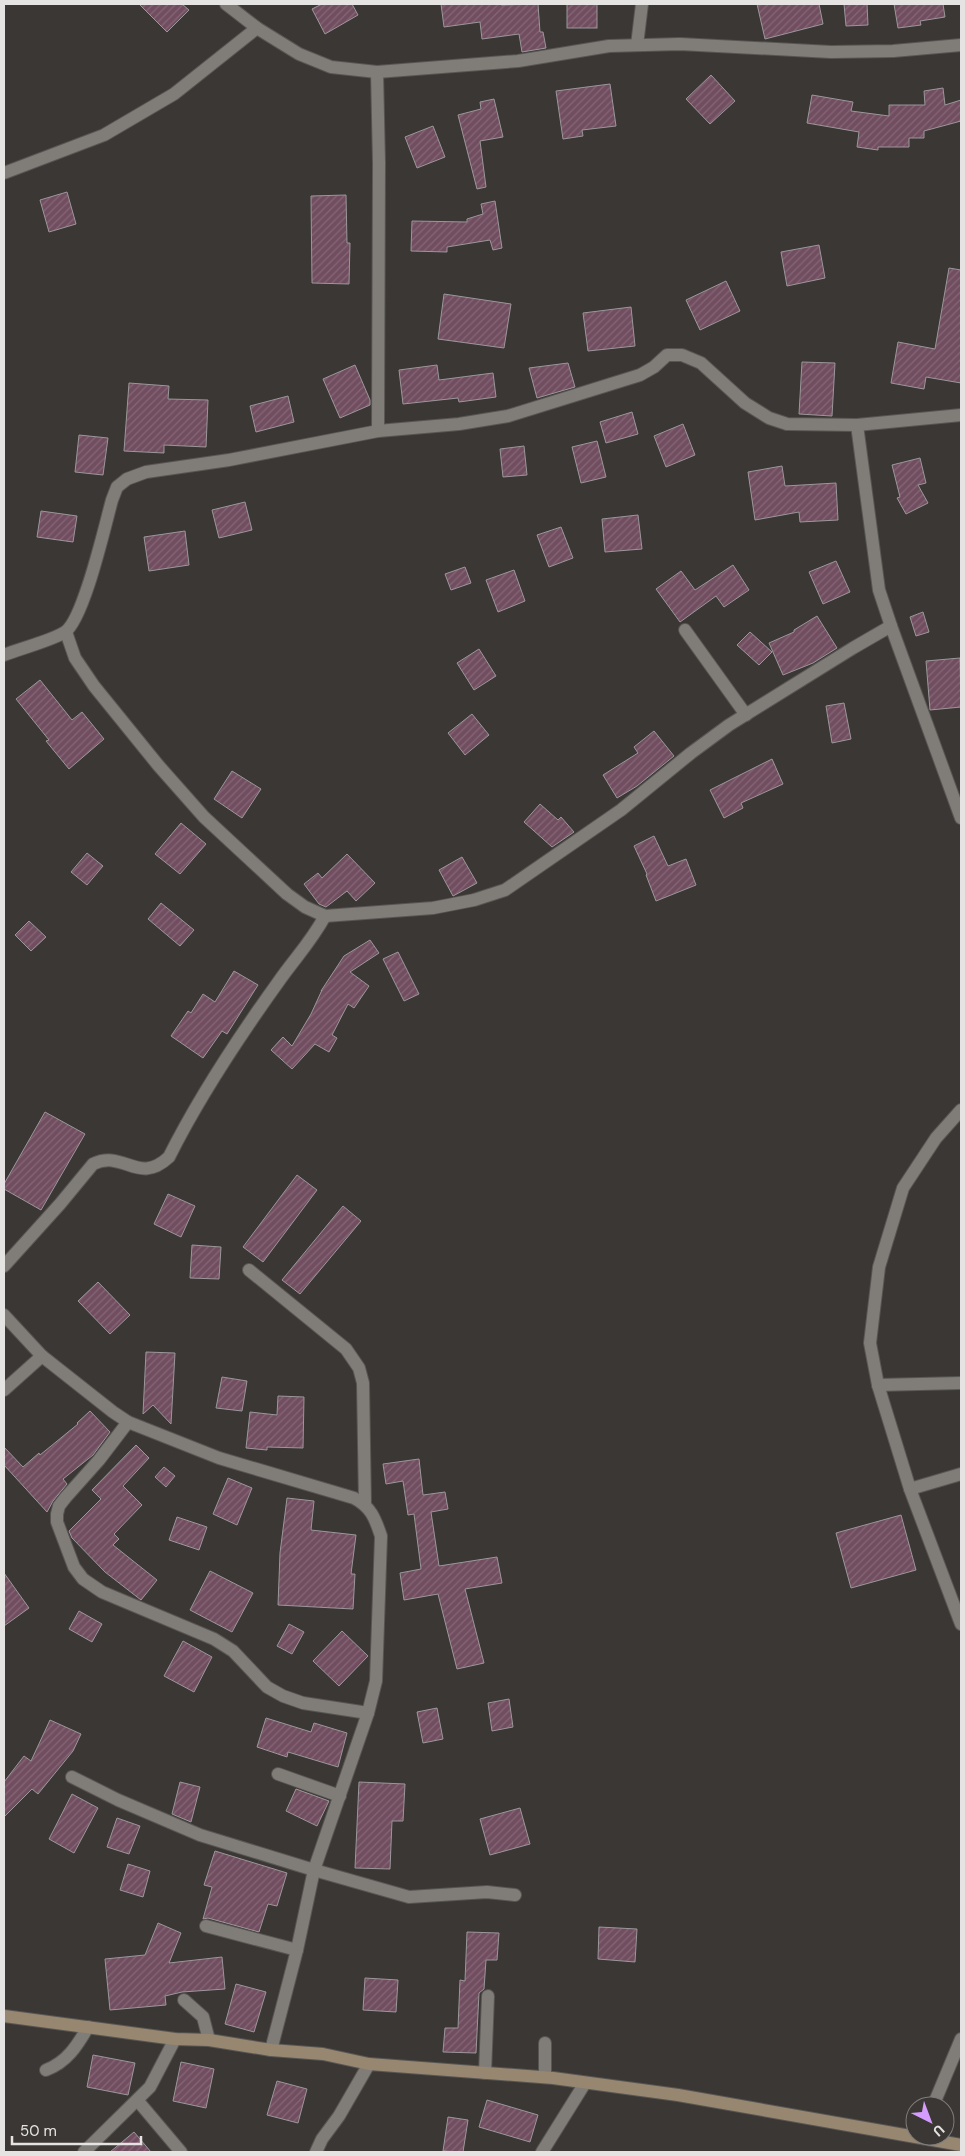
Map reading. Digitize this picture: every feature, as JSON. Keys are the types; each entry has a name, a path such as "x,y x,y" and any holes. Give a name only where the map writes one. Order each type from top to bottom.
{"street":[{"path":"226,4 257,28 299,54 330,67 377,72 518,61 609,46 680,44 830,52 961,45"},
{"path":"637,46 642,4"},
{"path":"4,173 104,135 174,94 257,28"},
{"path":"377,72 379,146 378,431"},
{"path":"4,655 66,632 79,611 88,586 117,487 127,479 146,472 229,460 378,431 459,424 508,416 640,375 654,367 667,355 682,355 701,363 745,403 769,418 787,424 857,425 961,415"},
{"path":"857,425 879,590 961,818"},
{"path":"66,632 75,658 94,686 158,765 204,816 287,894 306,907 325,916 433,908 474,900 505,890 621,810 691,753 746,715 892,626"},
{"path":"684,630 746,715"},
{"path":"4,1266 93,1164 108,1159 117,1160 142,1170 161,1164 169,1157 214,1077 279,980 314,937 325,916"},
{"path":"961,1110 936,1138 903,1188 882,1258 870,1343 878,1385 910,1489 961,1624"},
{"path":"249,1270 346,1349 359,1368 363,1383 365,1504 375,1519 380,1536 376,1680 368,1713 314,1870 297,1950 271,2050"},
{"path":"4,1315 42,1356 128,1422 219,1458 336,1493 365,1504"},
{"path":"4,1390 42,1356"},
{"path":"878,1385 961,1383"},
{"path":"128,1422 99,1460 66,1497 57,1514 57,1522 74,1567 82,1579 102,1592 214,1639 233,1651 262,1682 283,1696 304,1703 368,1713"},
{"path":"910,1489 961,1474"},
{"path":"278,1774 340,1796"},
{"path":"72,1777 118,1800 200,1835 409,1897 487,1892 515,1895"},
{"path":"206,1926 297,1950"},
{"path":"485,2073 488,1996"},
{"path":"184,2000 203,2017 209,2040"},
{"path":"4,2016 175,2039 209,2040 271,2050 323,2054 370,2064 586,2082 678,2095 905,2134"},
{"path":"46,2070 57,2066 76,2048 88,2028"},
{"path":"84,2152 138,2101 156,2079 175,2039"},
{"path":"937,2096 961,2039"},
{"path":"545,2042 545,2078"},
{"path":"316,2152 322,2138 340,2116 370,2064"},
{"path":"542,2152 586,2082"},
{"path":"138,2101 181,2152"}],"building":[{"path":"139,4 182,4 189,10 167,32"},
{"path":"322,4 352,4 358,15 325,34 312,9"},
{"path":"441,4 538,4 540,32 543,32 546,48 522,52 519,34 482,39 480,22 444,27"},
{"path":"567,4 597,4 597,28 567,28"},
{"path":"757,4 819,4 823,24 765,39"},
{"path":"844,4 867,4 868,25 846,26"},
{"path":"894,4 943,4 945,17 920,21 921,25 898,28"},
{"path":"711,75 735,101 710,124 686,99"},
{"path":"610,84 616,126 582,130 583,136 563,139 556,91"},
{"path":"943,88 945,105 961,100 961,121 924,131 924,138 909,138 909,147 878,147 878,150 857,147 859,132 807,123 812,95 853,102 851,111 889,116 889,105 925,105 924,91"},
{"path":"494,99 503,137 480,141 486,187 477,189 458,115 481,109 480,102"},
{"path":"433,126 445,157 417,168 405,137"},
{"path":"67,192 76,224 49,232 40,200"},
{"path":"346,195 347,243 350,243 349,284 312,283 311,196"},
{"path":"495,201 502,248 493,250 490,240 447,247 447,252 411,251 412,221 467,222 467,219 483,214 481,204"},
{"path":"819,245 825,278 787,286 781,252"},
{"path":"949,268 961,270 961,383 926,377 924,389 891,383 898,342 935,349"},
{"path":"726,281 740,311 700,330 686,300"},
{"path":"444,294 511,304 504,348 438,339"},
{"path":"631,307 635,346 588,351 583,313"},
{"path":"802,362 835,363 832,416 799,414"},
{"path":"568,363 575,387 537,398 529,368"},
{"path":"355,365 370,400 370,405 340,418 323,379"},
{"path":"437,365 439,380 493,373 496,397 459,402 458,398 403,404 399,370"},
{"path":"129,383 169,386 168,399 208,400 206,447 164,445 164,453 124,451"},
{"path":"288,396 294,422 256,432 250,406"},
{"path":"632,412 638,434 606,443 600,422"},
{"path":"683,424 695,455 666,467 654,436"},
{"path":"79,435 108,438 103,475 75,472"},
{"path":"597,441 606,477 581,483 572,447"},
{"path":"524,446 527,475 503,477 500,449"},
{"path":"920,458 926,483 918,485 928,503 906,514 897,498 900,497 892,465"},
{"path":"782,466 785,486 836,483 838,520 800,522 799,512 755,520 748,472"},
{"path":"245,502 252,530 219,538 212,510"},
{"path":"41,511 77,516 73,542 37,537"},
{"path":"638,515 642,549 605,552 602,519"},
{"path":"561,527 573,558 549,567 537,535"},
{"path":"185,531 189,565 149,571 144,537"},
{"path":"836,561 850,592 823,604 809,572"},
{"path":"733,565 749,590 724,607 716,596 680,622 656,589 681,571 695,590"},
{"path":"465,567 471,583 451,590 445,574"},
{"path":"514,570 525,601 498,612 486,580"},
{"path":"923,612 929,632 916,636 910,617"},
{"path":"817,616 837,648 813,663 783,675 769,643 794,632 794,630"},
{"path":"750,632 772,652 759,665 737,645"},
{"path":"479,649 496,676 474,690 457,663"},
{"path":"960,658 961,707 930,710 926,661"},
{"path":"40,680 72,720 82,712 104,739 69,769 46,741 49,740 16,699"},
{"path":"844,703 851,739 832,743 826,706"},
{"path":"472,714 489,735 465,755 448,733"},
{"path":"654,731 674,756 637,786 617,798 603,775 638,753 634,747"},
{"path":"772,759 783,784 741,803 743,808 724,818 710,790"},
{"path":"232,771 261,789 242,818 214,799"},
{"path":"540,804 558,820 561,817 574,832 552,847 524,822"},
{"path":"181,823 206,844 180,874 155,854"},
{"path":"654,836 668,866 686,859 696,885 656,901 647,874 634,846"},
{"path":"87,853 103,866 87,885 71,872"},
{"path":"347,854 375,883 356,901 347,891 326,907 319,904 304,884 318,873 322,878"},
{"path":"462,857 477,883 453,896 439,870"},
{"path":"161,903 194,930 180,946 148,919"},
{"path":"29,921 46,937 31,951 15,935"},
{"path":"370,940 379,953 350,972 369,986 354,1008 348,1004 332,1035 337,1038 329,1052 315,1044 292,1069 271,1050 283,1037 292,1046 311,1014 321,991 344,956"},
{"path":"398,952 419,994 404,1001 383,959"},
{"path":"234,971 258,985 227,1034 222,1031 203,1058 171,1036 188,1011 191,1013 203,994 215,1002"},
{"path":"45,1112 85,1134 41,1210 4,1189 4,1184"},
{"path":"297,1175 317,1190 263,1262 243,1247"},
{"path":"168,1194 195,1206 181,1237 154,1224"},
{"path":"343,1206 361,1221 300,1294 282,1280"},
{"path":"192,1245 221,1247 219,1279 190,1278"},
{"path":"98,1282 130,1315 110,1334 78,1301"},
{"path":"146,1352 175,1353 171,1424 153,1405 143,1414"},
{"path":"222,1377 247,1381 242,1411 216,1408"},
{"path":"278,1396 304,1397 303,1448 267,1447 267,1450 246,1448 250,1412 277,1415"},
{"path":"90,1411 110,1432 93,1455 63,1479 67,1484 53,1501 47,1512 4,1465 4,1447 23,1467 78,1424"},
{"path":"136,1445 149,1458 123,1486 142,1505 114,1534 119,1539 113,1545 157,1580 141,1600 105,1572 72,1538 69,1531 101,1499 92,1490"},
{"path":"419,1459 423,1495 445,1492 448,1509 431,1512 439,1566 497,1557 502,1583 465,1589 484,1663 457,1669 438,1594 404,1600 400,1573 421,1569 414,1514 408,1515 403,1481 386,1484 383,1464"},
{"path":"164,1467 175,1476 166,1487 155,1477"},
{"path":"228,1478 252,1488 237,1525 213,1514"},
{"path":"287,1498 314,1501 311,1530 356,1535 351,1574 355,1574 353,1609 278,1605 280,1553"},
{"path":"901,1515 916,1570 851,1588 836,1533"},
{"path":"177,1517 207,1527 199,1550 169,1540"},
{"path":"210,1571 253,1593 232,1632 190,1610"},
{"path":"4,1573 29,1608 4,1626"},
{"path":"79,1611 102,1624 92,1642 69,1629"},
{"path":"289,1624 304,1632 292,1654 277,1646"},
{"path":"342,1631 368,1656 339,1686 313,1661"},
{"path":"183,1641 212,1657 194,1692 164,1676"},
{"path":"509,1699 513,1727 492,1731 488,1703"},
{"path":"437,1708 443,1739 423,1743 417,1712"},
{"path":"266,1718 311,1732 314,1723 347,1733 338,1767 288,1752 287,1757 257,1747"},
{"path":"50,1720 81,1734 73,1751 38,1794 32,1789 4,1817 4,1782 24,1756 31,1761"},
{"path":"180,1782 200,1787 191,1822 172,1814"},
{"path":"359,1782 405,1784 403,1821 392,1821 390,1869 355,1868"},
{"path":"296,1789 329,1801 317,1826 286,1811"},
{"path":"72,1794 98,1808 74,1853 49,1839"},
{"path":"520,1808 530,1844 490,1855 480,1819"},
{"path":"117,1818 140,1826 129,1854 107,1847"},
{"path":"215,1851 287,1873 277,1906 268,1904 259,1932 208,1918 203,1919 212,1887 204,1885"},
{"path":"128,1864 150,1871 143,1897 120,1890"},
{"path":"158,1923 181,1933 169,1963 222,1957 225,1989 182,1992 165,1996 166,2005 110,2010 105,1959 145,1955"},
{"path":"599,1927 637,1929 635,1962 598,1959"},
{"path":"467,1932 499,1933 497,1960 486,1960 484,1989 479,1993 476,2053 443,2052 445,2028 458,2028 460,1980 465,1981"},
{"path":"365,1978 398,1980 396,2012 363,2010"},
{"path":"236,1984 266,1992 254,2032 225,2024"},
{"path":"93,2055 135,2063 128,2095 87,2087"},
{"path":"181,2062 214,2069 206,2108 173,2101"},
{"path":"277,2081 307,2089 298,2123 267,2115"},
{"path":"487,2100 538,2115 530,2142 479,2127"},
{"path":"448,2117 468,2120 463,2152 443,2151"},
{"path":"134,2132 151,2152 110,2152"}]}
